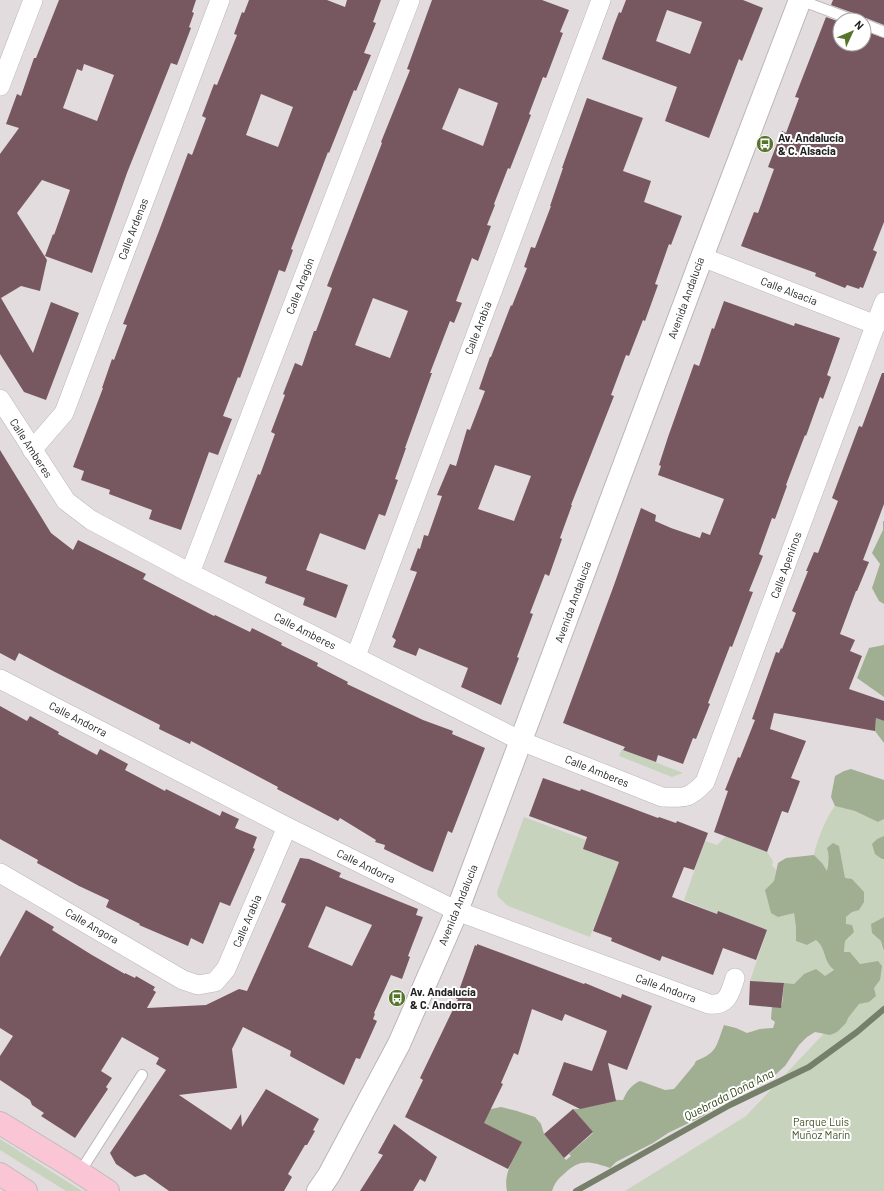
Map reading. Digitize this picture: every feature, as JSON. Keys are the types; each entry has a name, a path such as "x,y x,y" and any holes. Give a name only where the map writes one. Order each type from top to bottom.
{"main road":[{"path":"0,1123 108,1191"},
{"path":"0,1174 26,1191"}],"street":[{"path":"0,86 33,0"},
{"name":"Calle Ardenas","path":"32,450 64,413 220,0"},
{"name":"Calle Aragón","path":"190,572 410,0"},
{"name":"Calle Arabia","path":"356,656 601,0"},
{"name":"Avenida Andalucía","path":"318,1191 329,1175 399,1044 457,911 800,0"},
{"name":"Calle Alsacia","path":"702,257 880,326"},
{"name":"Calle Apeninos","path":"662,797 684,798 696,792 705,782 880,326 884,302"},
{"name":"Calle Amberes","path":"0,399 66,501 91,520 190,572 521,740 662,797"},
{"name":"Calle Andorra","path":"0,678 287,827 457,911 710,1004 718,1005 725,1001 730,994 735,978"},
{"name":"Calle Arabia","path":"183,980 198,985 215,982 226,969 287,827"},
{"name":"Calle Angora","path":"0,873 183,980"}],"lane":[{"path":"800,0 832,12"},
{"path":"872,27 884,32"},
{"path":"80,1172 142,1075"}],"green space":[{"path":"883,521 884,604 879,601 872,588 880,564 872,553 883,530"},
{"path":"884,645 884,697 857,678 869,648"},
{"path":"876,718 884,721 884,743 875,731"},
{"path":"622,749 683,773 672,777 619,756"},
{"path":"851,769 884,780 884,819 878,822 855,811 835,806 831,797 835,776"},
{"name":"Parque Luis Muñoz Marín","path":"835,806 855,811 878,822 884,819 884,836 877,839 882,859 884,859 884,917 878,920 872,933 881,941 882,949 884,950 884,1191 625,1191 746,1116 881,973 878,961 860,964 850,952 844,952 845,941 850,937 846,924 846,917 852,912 845,878 830,858 827,864 827,872 822,863 814,855 822,829"},
{"path":"524,817 586,840 583,849 591,852 593,847 621,858 590,937 508,906 498,897 497,892"},
{"path":"726,836 767,852 773,861 772,865 776,870 774,881 794,913 796,941 807,945 816,940 822,947 827,962 834,970 825,976 804,974 794,984 750,981 767,930 718,912 717,914 684,900 705,841 717,845"},
{"path":"884,836 884,859 882,859 875,854 872,844 877,839"},
{"path":"833,843 839,846 845,878 852,879 864,892 864,902 859,910 852,912 846,917 846,924 852,925 854,932 845,941 844,952 850,952 860,964 878,961 882,966 880,980 874,988 876,996 869,1002 859,1004 846,1023 837,1032 830,1035 815,1032 807,1037 799,1045 785,1066 775,1075 753,1085 745,1092 723,1102 703,1116 668,1133 653,1143 616,1162 610,1168 592,1163 581,1163 571,1168 560,1177 552,1191 507,1191 506,1184 508,1172 521,1142 480,1122 486,1110 501,1107 535,1117 541,1124 544,1134 566,1160 571,1156 569,1154 593,1133 573,1109 580,1109 587,1099 623,1100 634,1084 640,1081 665,1090 674,1089 696,1061 709,1055 715,1048 724,1025 747,1033 760,1029 773,1028 775,1022 771,1019 772,1007 782,1005 784,983 794,984 804,974 816,969 825,976 834,970 830,966 822,947 816,940 807,945 796,941 794,913 778,917 771,913 765,890 774,881 778,863 786,858 814,855 827,871 829,857 827,848"},
{"path":"884,917 884,950 881,941 872,933 871,924"},
{"path":"0,1139 82,1191 66,1191 0,1150"}],"building":[{"path":"59,0 196,0 192,12 194,13 189,27 191,28 177,65 171,63 127,173 92,273 45,256 70,190 42,180 17,213 47,260 40,291 21,286 1,298 33,353 51,302 79,313 46,400 24,392 0,354 0,154 19,128 6,124 17,94 21,96 34,58 36,58","holes":["84,64 114,75 97,121 63,108 77,69 82,71"]},
{"path":"249,0 327,0 345,7 347,0 381,0 373,22 376,23 364,53 371,55 356,91 354,90 329,153 328,152 291,249 293,250 285,272 279,270 240,378 238,377 223,416 232,419 218,455 209,452 181,530 149,519 152,510 109,494 110,490 81,480 84,471 73,467 103,388 112,359 114,360 127,325 123,324 188,153 192,155 206,118 202,116 214,84 217,85 237,35 234,34 242,12 244,13","holes":["261,94 293,107 278,147 246,135"]},
{"path":"432,0 542,0 569,10 560,32 563,33 546,78 543,77 529,114 531,115 510,169 508,168 494,204 495,205 487,225 491,226 478,261 472,258 456,301 462,303 454,323 450,321 430,373 432,373 405,448 395,479 398,480 385,516 379,514 365,550 320,533 306,570 348,585 336,618 303,605 305,598 265,583 267,577 224,562 258,474 260,475 275,434 271,432 295,363 302,366 314,331 316,331 332,288 327,286 382,143 381,142 410,70 407,69","holes":["459,88 498,103 483,146 442,129","373,298 408,311 390,358 355,345"]},
{"path":"626,0 743,0 763,8 742,61 739,59 709,138 665,121 677,87 602,59 619,12 621,13","holes":["667,10 702,22 690,54 656,41"]},
{"path":"833,0 884,0 884,25 872,20 872,12 850,12 831,5"},
{"path":"826,17 832,19 832,52 872,52 872,34 884,38 884,222 873,250 877,252 863,288 860,287 859,289 847,285 845,288 815,276 816,273 741,246 754,212 758,213 774,169 768,167 782,131 786,133 799,98 795,97"},
{"path":"587,98 643,118 623,171 651,181 644,202 682,216 671,245 669,244 655,284 658,285 645,321 643,320 629,356 626,355 611,395 614,396 571,505 560,538 562,539 549,576 545,574 530,613 533,614 517,657 519,658 501,705 461,687 468,668 419,648 416,656 393,647 396,640 392,637 417,572 410,570 418,548 420,549 424,535 428,536 442,496 437,495 450,464 456,466 467,429 470,430 485,391 479,389 490,357 527,268 524,267 531,247 535,248 551,206 562,168","holes":["495,465 531,476 514,521 478,509"]},
{"path":"724,301 794,326 795,323 840,338 827,375 831,377 823,399 820,397 806,436 805,435 775,519 772,518 759,554 763,556 749,591 753,592 732,647 730,646 696,739 693,738 683,764 658,755 656,762 623,750 625,747 563,723 641,508 656,515 655,521 700,538 702,532 710,535 724,499 658,475 661,466 659,465 668,437 694,364 699,366 712,328 714,329"},
{"path":"882,373 884,373 884,504 863,560 869,562 856,591 840,634 855,640 850,651 862,656 849,689 884,701 884,721 876,718 875,731 774,713 770,729 806,741 791,778 800,781 788,813 782,811 767,852 714,832 728,791 725,790 755,720 752,719 776,652 779,653 781,648 782,649 796,613 792,611 808,571 806,571 814,552 818,553 838,501 832,498 859,426 862,427"},
{"path":"0,450 51,533 73,550 78,540 146,574 143,579 214,616 215,615 250,632 252,628 282,643 281,645 318,663 317,666 348,682 347,684 423,720 453,731 452,734 485,748 452,833 448,831 433,872 384,849 385,845 375,842 376,840 340,818 338,821 191,741 190,744 159,729 160,725 19,653 15,661 0,653"},
{"path":"0,706 27,721 30,716 59,732 58,734 97,755 100,749 128,764 125,770 165,791 166,789 220,816 222,811 239,819 235,828 257,837 253,848 255,849 230,906 220,902 203,944 191,938 188,946 139,925 140,924 106,907 109,900 79,886 37,863 38,860 0,839"},
{"path":"543,778 580,791 581,789 658,818 659,817 676,823 677,821 708,833 694,870 684,867 672,897 717,914 718,911 767,930 756,960 723,948 713,975 662,956 660,961 611,941 612,938 593,931 619,862 583,849 587,837 529,816"},
{"path":"300,858 309,859 341,873 339,877 418,909 416,915 423,917 408,956 410,957 402,979 391,975 374,1013 373,1019 377,1021 360,1059 356,1058 344,1085 290,1056 291,1051 243,1027 232,1049 237,1088 179,1095 231,1130 241,1114 242,1127 266,1089 319,1119 313,1130 315,1131 288,1174 292,1177 284,1191 169,1191 145,1174 135,1177 116,1164 110,1153 166,1070 156,1064 159,1058 122,1037 101,1071 112,1078 106,1087 108,1089 75,1138 41,1116 44,1113 32,1105 30,1100 0,1080 0,1056 13,1036 0,1028 0,957 26,910 54,927 52,930 92,955 125,974 135,978 136,976 155,987 153,990 156,992 147,1008 206,1005 239,989 247,991 286,904 281,902","holes":["326,906 372,925 352,966 308,947"]},
{"path":"477,944 584,984 585,983 621,998 622,994 652,1006 627,1070 608,1063 616,1101 580,1109 552,1095 564,1062 592,1071 607,1031 565,1014 562,1021 532,1009 518,1055 514,1053 501,1083 503,1084 484,1123 522,1142 508,1169 405,1117 423,1080 420,1078 458,999 456,999 475,945 477,946"},
{"path":"750,981 784,983 781,1008 749,1005"},
{"path":"573,1109 593,1132 564,1158 544,1134"},
{"path":"394,1124 437,1157 425,1182 420,1179 413,1191 360,1191 383,1155 378,1153"}],"waterway":[{"name":"Quebrada Doña Ana","path":"576,1191 730,1105 809,1067 857,1032 884,1009"}],"place":[{"name":"Av. Andalucía & C. Alsacia","path":"765,144"},
{"name":"Av. Andalucía & C. Andorra","path":"397,998"}]}
